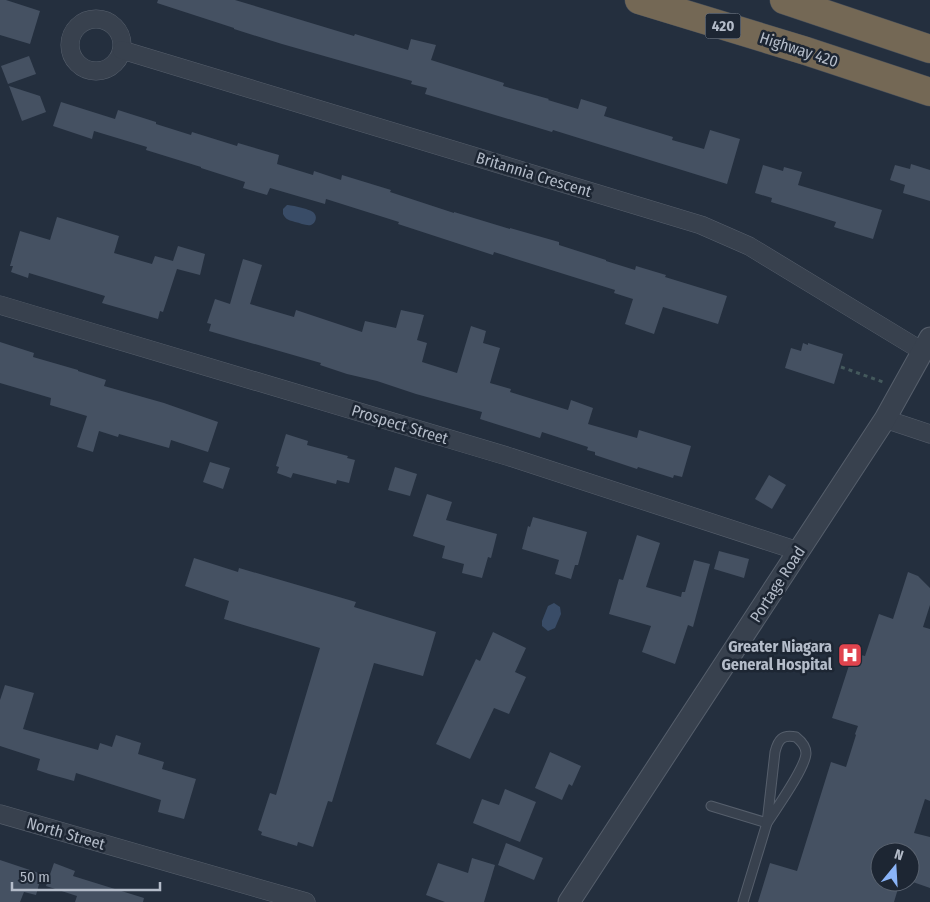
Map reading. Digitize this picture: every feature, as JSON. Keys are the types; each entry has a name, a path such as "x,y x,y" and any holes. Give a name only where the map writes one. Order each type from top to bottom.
{"highway":[{"name":"Highway 420","path":"640,0 806,51 930,92"},
{"path":"784,0 930,49"}],"street":[{"name":"Britannia Crescent","path":"122,50 701,225 749,246 926,345"},
{"name":"Prospect Street","path":"0,305 510,457 798,552"},
{"name":"Portage Road","path":"569,902 885,419 926,345"},
{"path":"885,419 930,434"},
{"name":"North Street","path":"0,814 273,898 306,902"}],"lane":[{"path":"743,902 767,823 777,744 785,736 796,737 805,748 805,760 767,823"},
{"path":"711,806 767,823"}],"path":[{"path":"842,367 902,389"}],"water":[{"path":"287,205 313,212 316,215 315,221 311,225 307,225 288,220 283,214 283,209"},
{"path":"554,603 560,607 561,614 555,628 548,631 542,626 542,621 548,606"}],"building":[{"path":"0,0 6,0 40,11 30,44 0,35"},
{"path":"158,0 235,0 354,36 355,34 408,50 411,39 436,45 431,60 504,83 503,86 578,109 581,99 607,107 604,116 673,137 672,140 704,149 710,130 740,139 727,184 553,130 552,132 425,94 427,88 411,84 412,81 234,29 157,3"},
{"path":"29,56 36,74 8,84 1,66"},
{"path":"9,86 40,96 46,112 22,121"},
{"path":"61,102 115,119 118,110 191,135 192,132 237,146 238,143 279,155 277,164 313,175 314,171 341,180 342,175 391,190 390,192 454,213 559,242 559,245 606,261 635,270 636,266 727,296 718,324 663,307 654,334 625,324 633,299 614,293 615,290 494,252 493,255 326,199 325,204 270,188 267,195 243,188 245,182 146,150 147,147 94,131 92,139 53,126"},
{"path":"911,164 930,170 930,201 903,193 905,185 890,180 895,165 910,169"},
{"path":"763,165 783,171 784,167 802,172 798,185 882,210 873,239 834,227 836,222 771,202 772,198 755,193"},
{"path":"57,217 119,236 114,253 152,264 155,256 173,261 178,246 205,254 200,275 177,269 163,312 160,311 158,319 102,303 105,296 29,273 28,278 11,272 13,266 10,266 20,231 50,240"},
{"path":"243,259 262,265 250,304 294,317 296,310 362,332 365,321 396,328 401,310 424,315 417,340 427,343 422,362 457,373 471,326 486,331 483,343 500,348 490,383 511,389 510,392 568,410 571,400 593,408 588,424 637,438 639,430 691,446 682,477 674,475 673,478 638,467 637,469 595,455 595,452 587,450 588,447 542,432 540,438 480,419 482,412 347,374 320,365 321,363 209,331 211,324 207,323 215,299 230,304"},
{"path":"0,342 34,353 33,357 106,380 104,386 164,403 218,422 208,452 171,440 169,448 119,434 118,437 99,431 93,452 77,447 87,416 50,405 51,398 0,383"},
{"path":"803,343 843,354 834,384 785,368 791,348 801,351"},
{"path":"286,434 308,441 307,445 348,456 347,458 355,460 349,483 337,480 336,484 293,473 291,478 277,473 279,467 276,466"},
{"path":"210,462 230,468 223,489 203,482"},
{"path":"395,467 417,474 410,496 388,490"},
{"path":"769,475 786,485 772,509 755,499"},
{"path":"427,494 452,502 446,520 497,534 491,558 488,557 482,578 462,573 464,564 442,558 445,546 413,536"},
{"path":"533,517 587,532 578,565 575,565 571,579 555,574 559,560 522,549 528,526 530,527"},
{"path":"637,535 660,543 646,587 681,597 682,592 685,592 694,560 710,564 693,627 688,625 675,664 642,652 651,626 609,614 619,579 623,580"},
{"path":"719,551 749,559 744,578 714,569"},
{"path":"194,558 238,572 239,568 356,602 354,607 436,632 423,676 374,663 332,802 328,801 313,847 298,842 297,846 261,835 262,832 258,830 270,793 276,795 320,648 224,619 229,601 185,586"},
{"path":"908,572 918,576 930,588 930,605 923,627 930,629 930,801 925,799 914,833 930,837 930,888 920,884 920,842 870,842 870,892 897,892 894,902 758,902 770,863 797,871 831,762 846,767 856,735 858,726 832,718 853,653 865,656 879,614 893,619"},
{"path":"493,632 526,648 515,672 526,677 509,714 494,708 470,759 436,744 476,659 480,661"},
{"path":"5,685 34,693 23,729 98,750 100,743 112,747 116,735 141,743 138,754 164,762 162,769 196,779 184,819 158,812 161,800 76,773 74,781 37,770 40,759 0,746 0,700"},
{"path":"550,752 581,766 572,786 569,784 562,800 535,788"},
{"path":"505,789 536,802 520,842 473,823 482,799 499,805"},
{"path":"506,843 543,858 534,880 498,865"},
{"path":"472,858 495,865 484,902 445,902 426,895 438,863 468,873"},
{"path":"0,860 42,874 36,895 24,892 20,902 0,902"},
{"path":"54,863 75,871 73,876 144,898 143,902 75,902 77,896 46,886"}],"place":[{"name":"Greater Niagara General Hospital","path":"850,655"}]}
